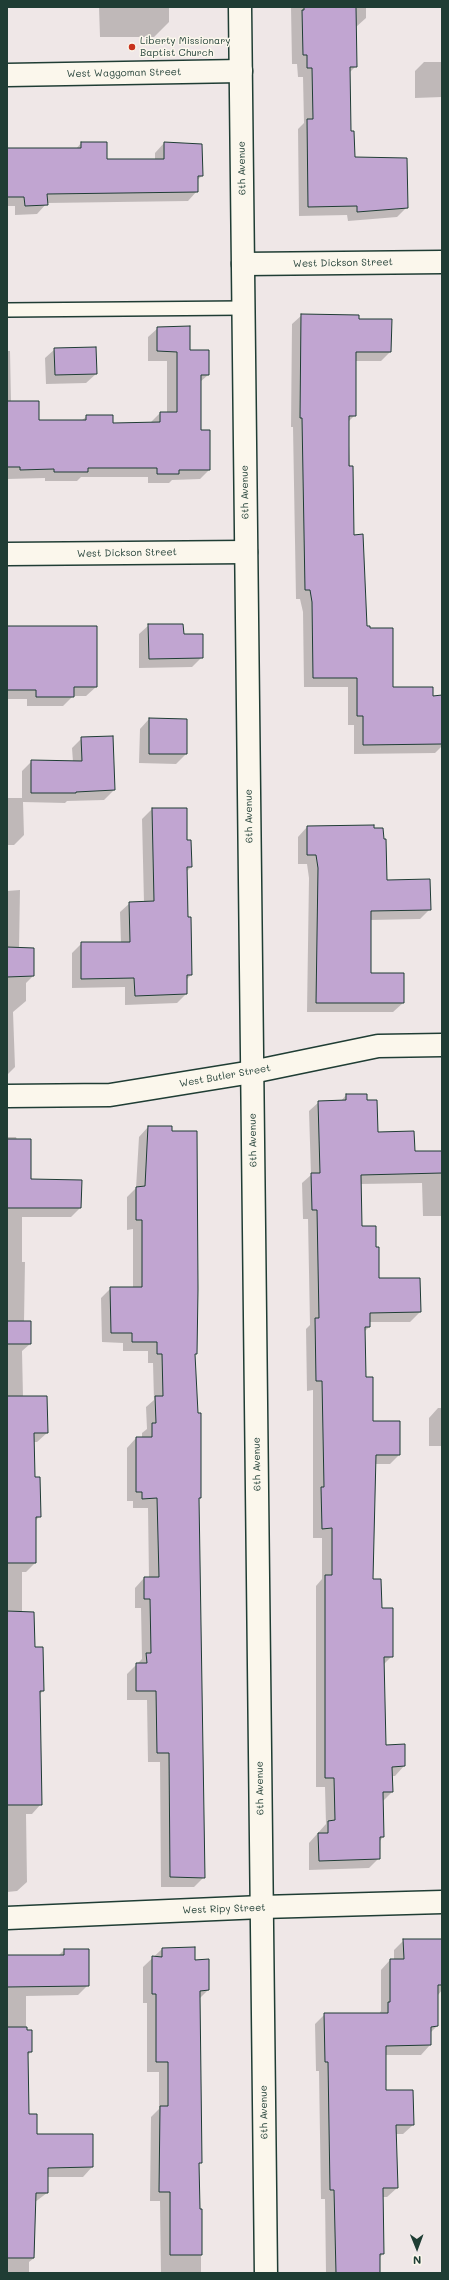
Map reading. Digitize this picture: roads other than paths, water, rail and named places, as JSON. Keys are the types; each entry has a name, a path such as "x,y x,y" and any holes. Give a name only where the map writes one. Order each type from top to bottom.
{"street":[{"name":"6th Avenue","path":"240,7 266,2273"},
{"name":"West Waggoman Street","path":"7,75 240,71"},
{"name":"West Dickson Street","path":"243,264 442,262"},
{"name":"West Dickson Street","path":"7,554 246,552"},
{"name":"West Butler Street","path":"7,1096 110,1095 252,1072 378,1046 442,1045"},
{"name":"West Ripy Street","path":"7,1918 262,1907 442,1902"}],"lane":[{"path":"7,310 243,308"}],"place":[{"name":"Liberty Missionary Baptist Church","path":"132,47"}]}
